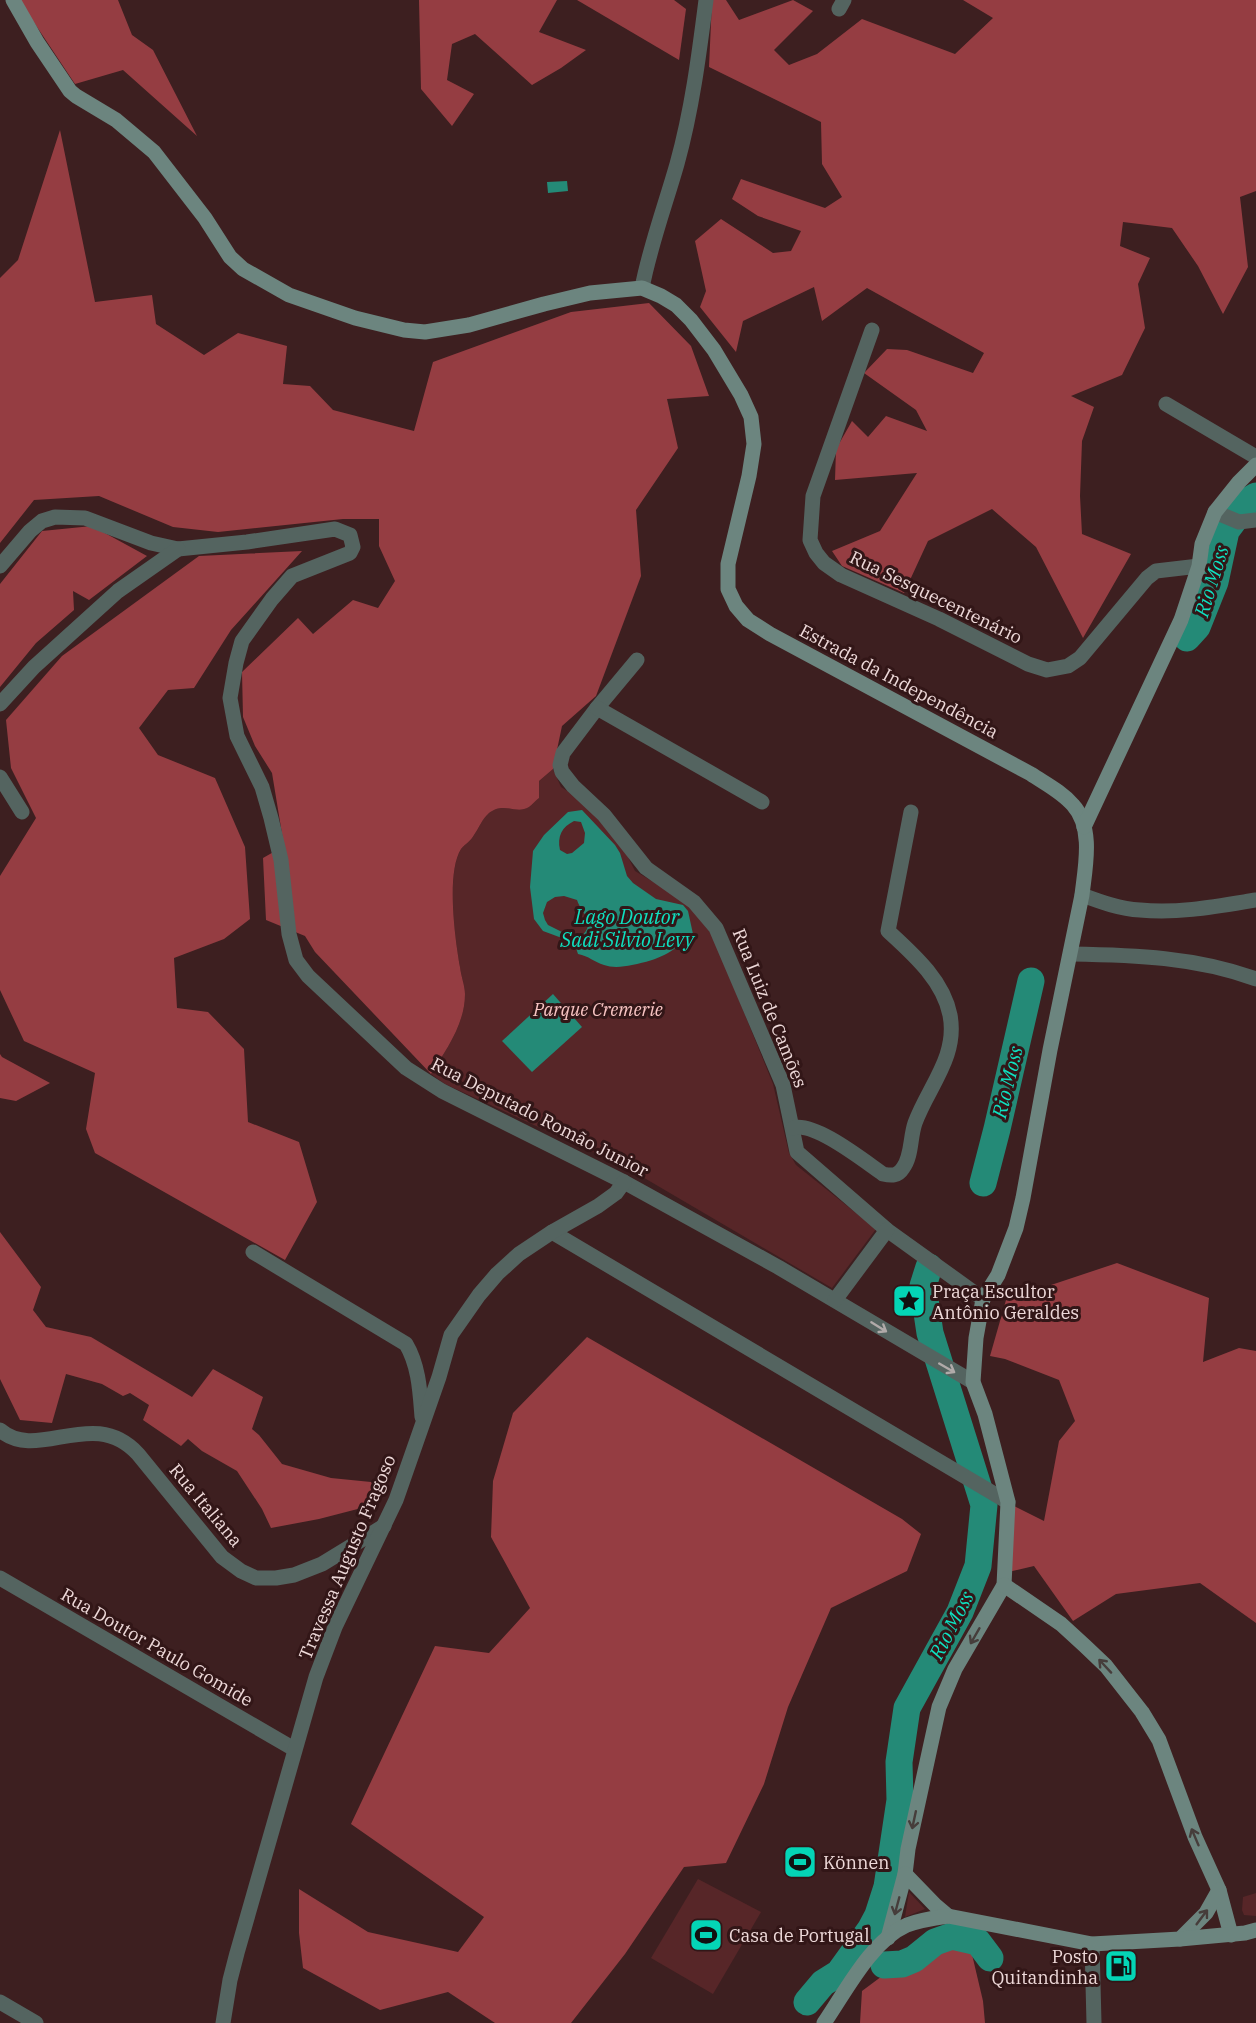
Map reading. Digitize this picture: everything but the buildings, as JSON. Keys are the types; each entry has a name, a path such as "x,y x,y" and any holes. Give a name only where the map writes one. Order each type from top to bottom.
{"street":[{"path":"13,0 37,42 70,91 116,120 154,152 205,218 230,257 243,269 289,295 355,318 404,330 425,332 469,325 590,293 642,288 647,262 680,151 696,78 706,0"},
{"name":"Estrada da Independência","path":"642,288 676,305 691,320 728,372 751,417 754,444 749,476 728,564 728,589 736,606 748,620 770,634 1032,774 1075,806 1084,827 1086,861 1082,896 1050,1050 1025,1187 1016,1228 998,1275 983,1299 976,1338 972,1382 985,1414 1007,1502 1004,1585 955,1669 939,1707 908,1849 905,1874 888,1938"},
{"name":"Rua Sesquecentenário","path":"872,330 813,496 810,540 824,563 841,575 939,618 1028,664 1047,670 1068,666 1080,658 1147,578 1156,571 1199,566"},
{"path":"1166,404 1256,457"},
{"path":"1084,827 1181,620 1199,566 1202,544 1215,512 1256,465"},
{"path":"1215,512 1239,522 1256,520"},
{"name":"Rua Deputado Romão Junior","path":"0,566 30,531 42,521 54,517 85,518 151,543 178,549 335,529 350,535 353,547 350,553 292,576 256,619 242,641 230,698 237,736 262,787 271,818 280,860 289,934 296,960 308,976 406,1068 442,1091 624,1182 835,1300 972,1382"},
{"path":"0,704 34,667 118,591 178,549"},
{"name":"Rua Luiz de Camões","path":"637,660 563,753 560,765 562,772 573,786 604,815 646,868 694,902 716,928 783,1084 797,1152 886,1230 983,1299"},
{"path":"597,708 762,802"},
{"path":"0,777 22,812"},
{"path":"793,1128 804,1127 820,1132 883,1174 892,1176 898,1173 907,1162 915,1123 940,1076 952,1040 950,1012 933,978 910,951 888,931 911,812"},
{"path":"1082,896 1112,906 1141,910 1185,909 1256,900"},
{"path":"1071,954 1181,959 1216,966 1256,979"},
{"name":"Travessa Augusto Fragoso","path":"223,2023 235,1962 316,1677 335,1628 396,1500 440,1377 451,1335 479,1295 519,1254 598,1206 616,1193 624,1182"},
{"path":"835,1300 886,1230"},
{"path":"552,1232 1007,1502"},
{"path":"253,1252 406,1344 413,1355 420,1383 423,1423"},
{"name":"Rua Italiana","path":"0,1430 16,1440 27,1441 81,1433 102,1433 118,1437 138,1454 222,1557 241,1571 256,1578 294,1575 322,1564 384,1526"},
{"name":"Rua Doutor Paulo Gomide","path":"0,1578 294,1749"},
{"path":"824,2023 874,1951 906,1926 924,1920 948,1916 1092,1944 1247,1933 1219,1890 1184,1808 1159,1740 1142,1712 1106,1666 1085,1646 1061,1624 1004,1585"},
{"path":"905,1874 948,1916"},
{"path":"1180,1939 1206,1913 1219,1890"},
{"path":"1092,1944 1094,2023"},
{"path":"0,2002 36,2023"}],"green space":[{"name":"Parque Cremerie","path":"553,769 561,787 585,802 628,857 635,871 685,901 713,936 773,1084 789,1153 796,1165 876,1229 832,1288 629,1169 445,1084 431,1074 454,1036 464,1005 465,991 458,955 453,907 456,860 461,849 473,837 489,813 500,808 519,810 529,807 539,798 539,781"},
{"name":"Casa de Portugal","path":"698,1879 761,1912 713,1994 651,1958"},
{"path":"909,1892 925,1909 905,1917"},
{"path":"1256,1893 1256,1916 1244,1915 1243,1897"}],"shaded area":[{"path":"19,0 118,0 132,35 153,50 197,136 123,70 75,84"},
{"path":"419,0 557,0 539,32 586,50 532,85 475,34 452,44 447,80 474,94 452,126 421,89"},
{"path":"577,0 674,0 686,9 679,60"},
{"path":"712,0 726,0 739,20 793,0 813,11 774,50 789,65 817,54 862,19 955,54 993,18 963,0 1256,0 1256,191 1240,197 1248,267 1223,314 1198,266 1172,228 1123,222 1120,246 1150,258 1138,284 1145,328 1122,375 1071,396 1094,407 1082,441 1080,496 1082,534 1131,554 1083,638 1036,547 992,509 928,541 904,593 842,566 832,551 880,531 917,473 835,480 836,449 852,421 868,437 886,416 927,431 916,410 864,373 887,349 907,350 973,373 984,353 867,288 822,321 814,287 743,321 736,352 700,307 706,291 695,241 721,219 773,253 791,251 801,231 758,216 732,199 741,179 825,208 842,197 822,164 821,122 709,67"},
{"path":"60,130 95,302 152,295 156,324 204,355 238,333 287,346 283,384 310,386 333,410 414,431 433,362 571,312 649,303 691,346 709,396 667,399 678,448 636,510 641,576 596,696 562,726 553,769 539,781 539,798 524,809 500,808 489,813 473,837 461,849 456,860 453,906 458,955 465,991 464,1005 454,1036 431,1074 315,952 305,936 266,920 263,858 284,846 272,773 255,746 243,717 242,672 298,618 313,634 353,600 378,608 395,581 379,546 379,519 343,519 218,532 173,527 99,496 34,500 0,543 0,278 18,260"},
{"path":"92,526 147,556 89,600 73,591 74,610 36,643 0,687 0,584 42,531"},
{"path":"302,551 231,630 194,688 168,690 139,728 158,755 215,778 245,847 250,919 224,939 174,958 177,1008 208,1012 244,1049 248,1122 299,1142 317,1202 285,1260 95,1153 86,1129 95,1073 24,1041 0,990 0,876 36,818 11,768 6,720 62,656 199,556"},
{"path":"0,1054 50,1083 16,1101 0,1098"},
{"path":"0,1232 41,1287 33,1310 46,1327 91,1337 192,1397 213,1369 263,1397 252,1429 282,1464 331,1478 371,1482 382,1490 377,1504 319,1519 271,1528 262,1509 237,1471 202,1451 188,1439 181,1446 143,1420 149,1405 130,1393 123,1396 102,1384 66,1374 52,1423 20,1420 0,1379"},
{"path":"1117,1263 1209,1298 1203,1362 1239,1348 1256,1351 1256,1623 1200,1583 1116,1594 1073,1621 1034,1566 1008,1572 1010,1504 1044,1521 1059,1441 1075,1421 1059,1380 1005,1359 990,1356 1010,1286 1045,1287"},
{"path":"587,1337 902,1519 921,1534 907,1571 831,1608 788,1707 764,1784 726,1863 684,1867 625,1954 571,2023 495,2023 448,1992 380,2010 303,1968 299,1933 299,1889 368,1932 458,1952 484,1917 351,1824 435,1646 489,1653 530,1608 491,1537 493,1481 513,1413"},
{"path":"970,1946 983,2001 985,2023 860,2023 862,1991 909,1956"}],"water":[{"path":"567,181 568,191 548,193 547,182"},
{"name":"Lago Doutor Sadi Silvio Levy","path":"582,810 615,845 627,876 633,883 656,899 683,905 688,911 693,934 658,958 614,967 600,964 578,954 575,945 570,941 543,931 534,919 530,887 533,851 544,835 568,812","holes":["574,821 581,822 585,833 584,843 572,853 567,854 560,850 560,836 566,826","564,896 577,900 587,918 588,927 581,937 574,938 548,925 545,920 543,913 547,902 555,897"]},
{"path":"553,994 582,1027 532,1072 502,1041"}],"waterway":[{"name":"Rio Moss","path":"1187,638 1197,627 1215,582 1226,531 1249,500 1256,496"},
{"name":"Rio Moss","path":"983,1183 1031,981"},
{"name":"Rio Moss","path":"807,2002 823,1983 839,1973 878,1915 887,1887 900,1800 899,1762 907,1708 960,1612 978,1566 984,1505 930,1333 923,1286 929,1267"},
{"path":"884,1965 902,1964 914,1959 935,1942 952,1936 978,1942 990,1958"}],"place":[{"name":"Praça Escultor Antônio Geraldes","path":"909,1301"},
{"name":"Können","path":"800,1862"},
{"name":"Casa de Portugal","path":"706,1935"},
{"name":"Posto Quitandinha","path":"1121,1966"}]}
